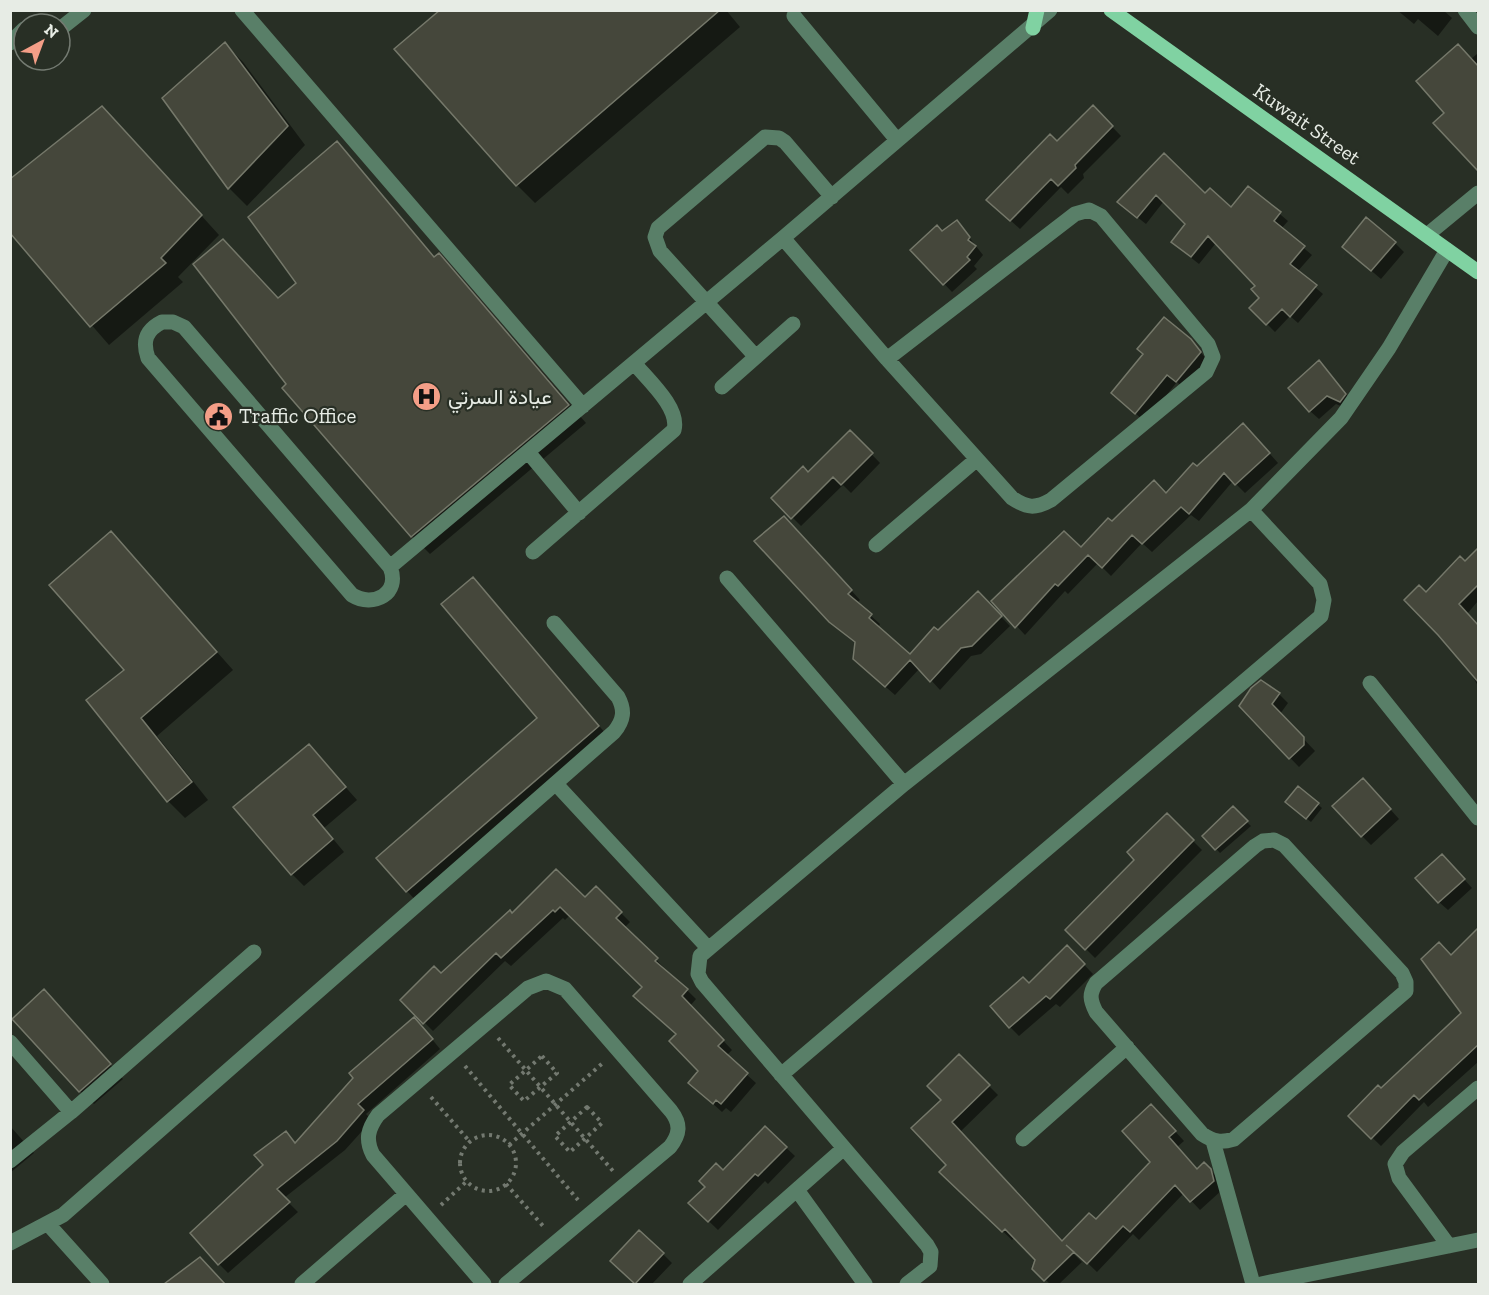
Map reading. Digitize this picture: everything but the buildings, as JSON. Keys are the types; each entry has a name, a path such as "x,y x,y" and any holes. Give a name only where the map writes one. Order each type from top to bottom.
{"main road":[{"path":"1033,28 1037,10"},
{"name":"Kuwait Street","path":"1111,10 1479,272"}],"street":[{"path":"72,20 84,10"},
{"path":"242,10 583,406"},
{"path":"390,567 1033,28 1050,10"},
{"path":"1465,10 1479,27"},
{"path":"794,16 897,140"},
{"path":"756,357 660,251 655,237 658,228 759,140 772,136 785,142 832,197"},
{"path":"1427,236 1479,193"},
{"path":"783,238 887,359 1012,498 1025,507 1038,507 1051,500 1206,372 1213,357 1208,344 1101,216 1089,210 1075,214 887,359"},
{"path":"908,1284 926,1272 930,1266 931,1252 702,982 697,964 700,956 904,784 1251,510 1341,418 1389,348 1447,250"},
{"path":"162,322 173,322 183,327 390,567 393,576 392,585 379,599 360,600 352,595 148,358 144,348 146,336 152,327 162,322"},
{"path":"722,387 793,324"},
{"path":"533,552 674,430 676,423 672,411 634,363"},
{"path":"528,452 579,513"},
{"path":"876,545 977,459"},
{"path":"781,1075 1321,616 1324,600 1320,584 1251,510"},
{"path":"727,578 904,784"},
{"path":"10,1243 63,1215 614,732 623,716 618,697 555,623"},
{"path":"1370,683 1479,818"},
{"path":"556,784 708,948"},
{"path":"1274,840 1284,845 1402,973 1406,982 1406,991 1234,1139 1224,1143 1213,1141 1202,1134 1127,1047 1096,1012 1090,1001 1091,992 1096,983 1263,841 1274,840"},
{"path":"10,1161 71,1112 254,952"},
{"path":"484,1284 405,1196 373,1155 368,1145 368,1134 378,1116 485,1024 528,988 546,981 565,989 671,1111 677,1119 679,1129 670,1147 506,1284"},
{"path":"10,1042 71,1112"},
{"path":"1023,1139 1127,1047"},
{"path":"1449,1246 1399,1178 1395,1164 1403,1152 1479,1088"},
{"path":"1213,1141 1253,1284"},
{"path":"690,1284 844,1148"},
{"path":"797,1190 865,1284"},
{"path":"302,1284 405,1196"},
{"path":"48,1224 102,1284"},
{"path":"1261,1284 1479,1240"}],"path":[{"path":"485,1024 624,1185"},
{"path":"509,1145 618,1050"},
{"path":"453,1052 590,1214"},
{"path":"542,1056 556,1073 524,1101 509,1085 525,1070 542,1056"},
{"path":"418,1082 470,1142"},
{"path":"587,1107 602,1123 570,1152 555,1136 570,1122 587,1107"},
{"path":"483,1135 493,1135 509,1145 516,1163 514,1172 506,1185 493,1191 483,1191 467,1181 460,1163 462,1153 470,1142 483,1135"},
{"path":"426,1219 467,1181"},
{"path":"506,1185 557,1242"}],"place":[{"name":"عيادة السرتي","path":"427,397"},
{"name":"Traffic Office","path":"218,416"}]}
